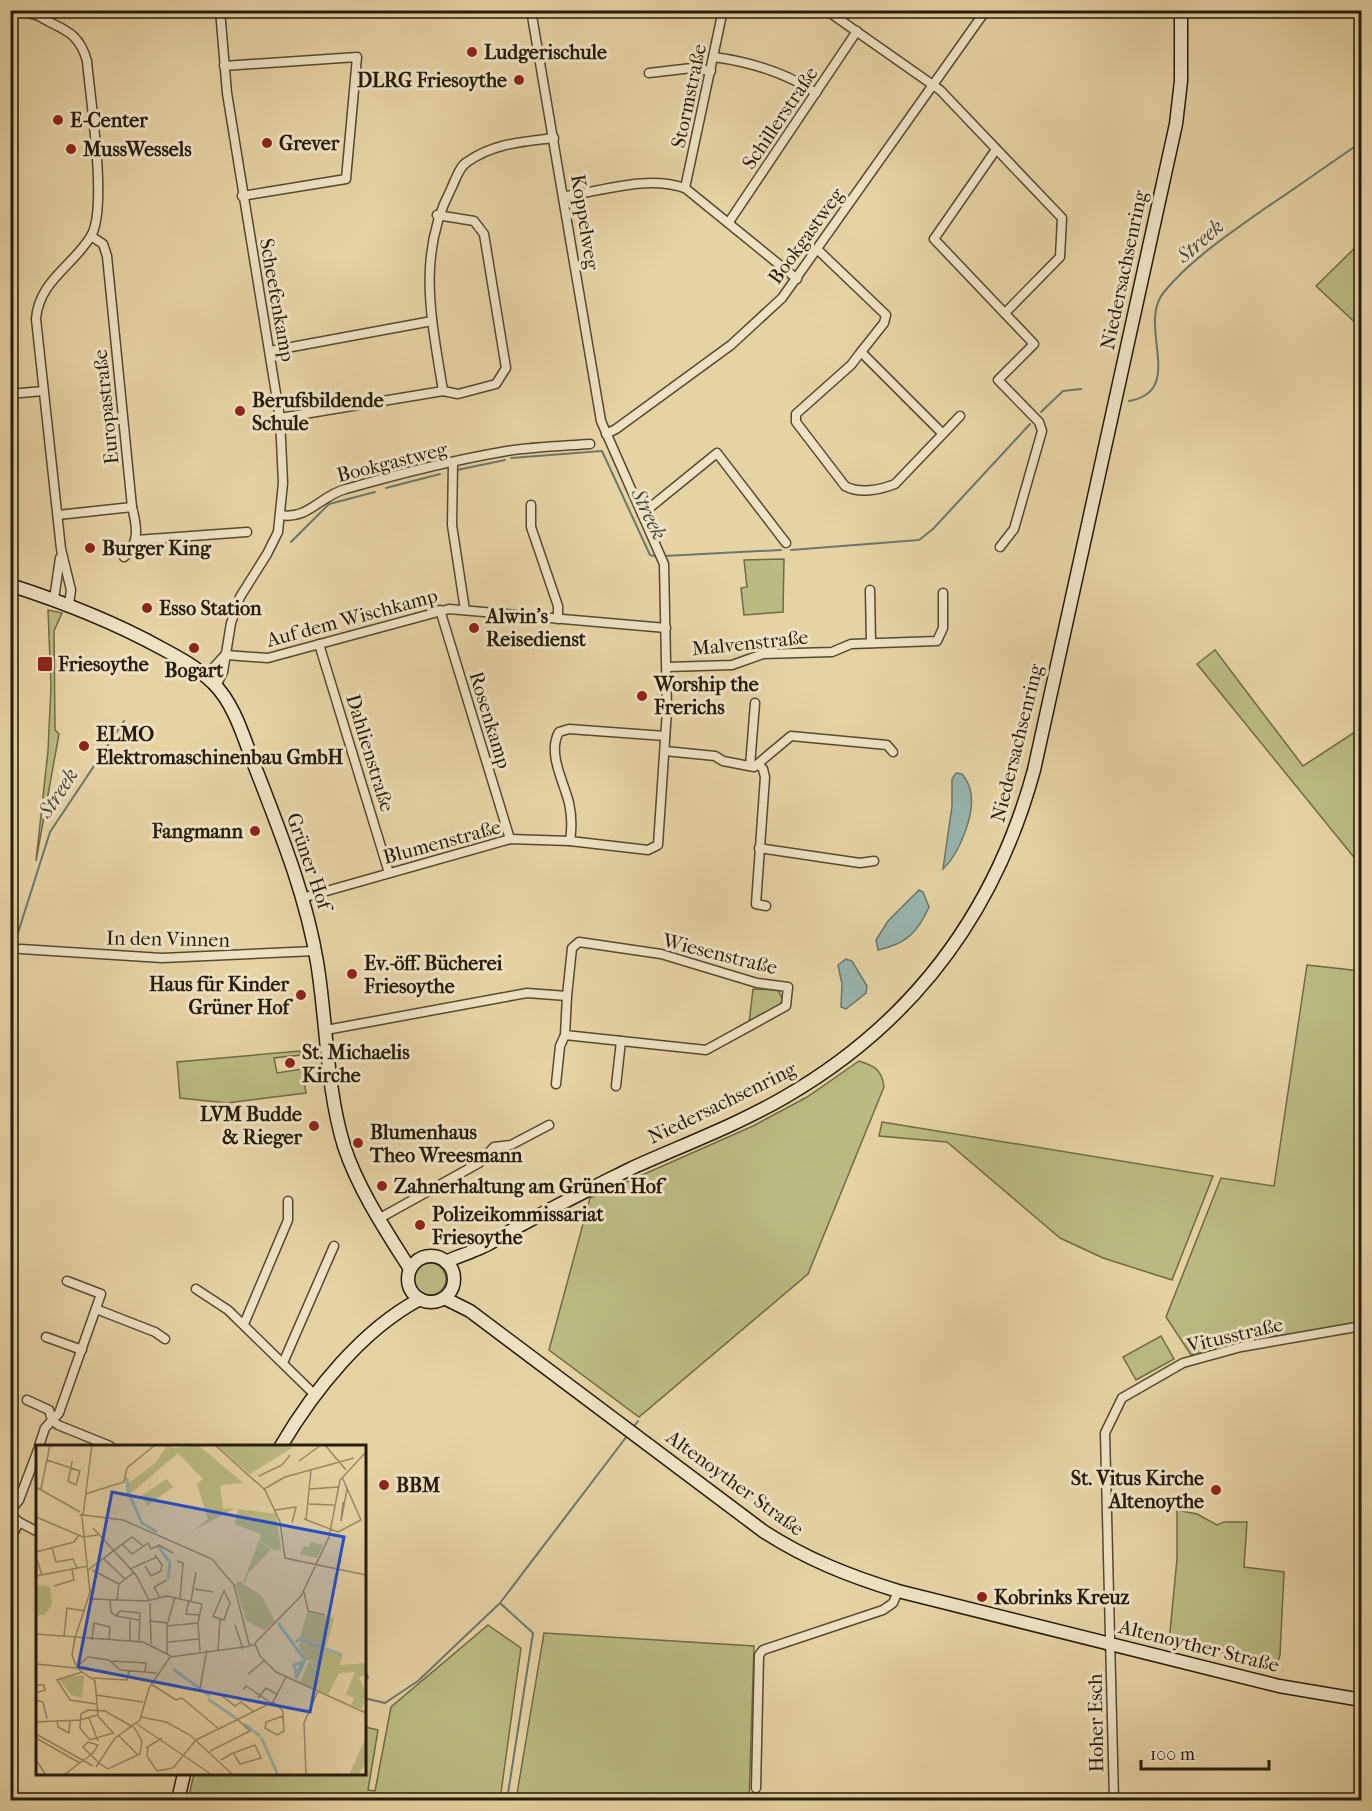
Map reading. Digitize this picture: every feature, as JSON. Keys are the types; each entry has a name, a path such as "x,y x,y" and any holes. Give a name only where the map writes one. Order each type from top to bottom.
{"main road":[{"name":"Niedersachsenring","path":"446,1262 476,1250 631,1169 775,1103 841,1061 905,1007 962,934 985,897 1008,851 1025,806 1039,748 1176,124 1181,81 1182,10"},
{"name":"Grüner Hof","path":"10,585 69,604 133,632 188,663 216,686 235,716 302,898 315,951 337,1114 344,1145 355,1173 410,1269"},
{"name":"Grüner Hof","path":"392,1237 421,1259"},
{"name":"Niedersachsenring","path":"453,1273 476,1250"},
{"path":"397,1311 410,1288 410,1269 421,1259 434,1257 446,1262 453,1273 452,1287 444,1298 432,1302 420,1299 410,1288"},
{"name":"Altenoyther Straße","path":"452,1287 470,1311"},
{"name":"Altenoyther Straße","path":"444,1298 470,1311 785,1546 837,1571 898,1591 1279,1686 1362,1700"},
{"path":"282,1445 315,1395 352,1353 397,1311 420,1299"},
{"path":"178,1800 184,1775"}],"street":[{"path":"14,10 33,13 67,29 77,39 87,61 98,220 91,236 47,287 37,305 36,335 61,549 71,590 69,604"},
{"name":"Scheefenkamp","path":"216,686 223,672 225,655 240,597 267,554 278,531 281,515 283,462 280,418 270,351 242,196 224,66 220,10"},
{"name":"Koppelweg","path":"531,10 565,196 596,393 607,437 661,556 666,627"},
{"name":"Stormstraße","path":"685,188 723,10"},
{"path":"826,10 934,86 1062,218 1060,257 1005,313"},
{"name":"Bookgastweg","path":"607,437 753,327 797,279 986,10"},
{"name":"Schillerstraße","path":"729,222 857,31"},
{"path":"224,66 357,57 346,178 242,196"},
{"path":"714,57 738,61 786,75 816,93"},
{"path":"649,73 692,68 711,71"},
{"path":"443,391 432,321 429,263 437,215 464,163 497,145 554,138"},
{"path":"995,151 934,238 1034,344 999,380 1039,422 1042,431 1014,529 1000,547"},
{"path":"565,196 651,182 669,183 685,188 797,279"},
{"path":"280,418 443,391 458,394 496,384 506,368 484,234 474,220 437,215"},
{"name":"Europastraße","path":"91,236 103,244 107,256 136,540"},
{"path":"818,250 886,315 884,323 851,365 796,414 796,422 845,486 852,490 863,490 884,489 895,484 960,416"},
{"path":"270,351 432,321"},
{"path":"861,352 942,433"},
{"path":"10,394 44,391"},
{"name":"Bookgastweg","path":"281,515 297,517 306,513 318,502 343,489 507,451 590,444"},
{"path":"642,514 717,453 786,543"},
{"path":"453,464 452,525 465,610"},
{"path":"531,505 531,527 558,606 558,619"},
{"path":"58,515 132,507"},
{"path":"124,557 134,547 136,540 248,532"},
{"path":"54,599 58,585 61,549"},
{"path":"870,590 871,643"},
{"name":"Malvenstraße","path":"668,667 732,664 763,654 832,652 851,644 938,641 944,628 943,593"},
{"name":"Auf dem Wischkamp","path":"225,655 268,658 440,610 465,610 666,627"},
{"name":"Rosenkamp","path":"440,610 510,839"},
{"path":"666,627 668,667 665,751 715,756 723,761 754,765 763,769 765,777 756,904 766,906"},
{"name":"Dahlienstraße","path":"319,644 389,873"},
{"name":"Scheefenkamp","path":"206,676 225,655"},
{"path":"754,765 755,703"},
{"path":"570,842 571,812 556,754 555,742 559,732 569,729 665,736"},
{"path":"754,765 790,736 887,745 892,752"},
{"name":"Blumenstraße","path":"302,898 510,839 656,849 659,841 665,751"},
{"path":"759,848 860,863 874,861"},
{"name":"Wiesenstraße","path":"556,1084 560,1046 565,1035 572,948 579,942 661,954 757,983 788,987 786,1006 706,1050 565,1035"},
{"name":"In den Vinnen","path":"21,949 162,958 315,951"},
{"path":"326,1030 527,993 567,996"},
{"path":"616,1086 621,1041"},
{"path":"380,1218 479,1163 494,1147 511,1145 549,1125"},
{"path":"244,1324 288,1220 288,1201"},
{"path":"283,1363 334,1246"},
{"path":"39,1445 45,1428 59,1413 101,1294 68,1281"},
{"path":"196,1289 221,1305 244,1324 315,1395"},
{"path":"96,1309 155,1332 165,1339"},
{"name":"Vitusstraße","path":"1111,1644 1105,1433 1122,1398 1183,1363 1268,1341 1340,1332 1362,1326"},
{"path":"46,1337 82,1350"},
{"path":"27,1401 49,1410 52,1420 57,1425 107,1445"},
{"path":"36,1453 19,1500 10,1512 19,1522 36,1531"},
{"path":"10,1540 19,1522"},
{"path":"756,1788 759,1655 763,1650 883,1611 893,1603 898,1591"},
{"name":"Hoher Esch","path":"1111,1644 1114,1800"}],"green space":[{"path":"1361,242 1361,328 1316,286"},
{"path":"784,559 783,612 744,615 741,588 747,587 744,560"},
{"path":"48,610 62,613 54,631 55,730 59,734 36,861 48,751 51,686"},
{"path":"1215,650 1303,766 1361,728 1361,866 1197,664"},
{"path":"1307,965 1361,971 1361,1317 1346,1328 1268,1337 1191,1355 1166,1317 1221,1178 1274,1186"},
{"path":"753,989 778,990 783,1000 779,1006 749,1023"},
{"path":"300,1051 301,1055 274,1058 277,1073 302,1069 306,1093 227,1103 180,1098 177,1062"},
{"path":"859,1061 877,1070 882,1076 884,1087 808,1274 639,1417 549,1350 590,1198 753,1126 807,1097"},
{"path":"882,1122 1213,1176 1172,1280 1103,1258 1060,1238 947,1142 879,1136"},
{"path":"430,1263 441,1268 446,1279 441,1290 430,1295 419,1290 414,1279 419,1268"},
{"path":"1161,1336 1174,1359 1136,1380 1123,1357"},
{"path":"1177,1510 1197,1514 1217,1525 1224,1522 1247,1522 1244,1567 1284,1572 1280,1655 1277,1664 1169,1642 1177,1559"},
{"path":"488,1625 521,1648 500,1800 188,1800 194,1775 366,1775 366,1727 378,1730 368,1790 375,1791 391,1707"},
{"path":"544,1633 754,1646 749,1800 516,1800"}],"water":[{"path":"956,773 962,774 968,784 971,806 961,842 956,853 943,869 952,806 952,779"},
{"path":"919,890 923,892 929,907 920,923 904,940 878,950 876,940 888,921"},
{"path":"846,959 852,961 867,986 866,993 846,1009 841,1007 842,984 838,965"}],"waterway":[{"name":"Streek","path":"1129,401 1146,395 1155,384 1158,371 1155,322 1157,306 1164,292 1187,268 1226,236 1362,142"},
{"name":"Streek","path":"1041,412 1063,391 1081,389"},
{"name":"Streek","path":"791,550 919,540 933,529 1030,424"},
{"name":"Streek","path":"511,458 602,451 650,555 658,557"},
{"name":"Streek","path":"457,470 505,460"},
{"name":"Streek","path":"386,488 440,474"},
{"name":"Streek","path":"291,542 329,504 375,492"},
{"name":"Streek","path":"664,556 781,550"},
{"name":"Streek","path":"10,958 50,832 124,721"},
{"path":"632,1429 638,1421"},
{"path":"366,1698 385,1703 418,1681 500,1603 627,1436"},
{"path":"500,1603 533,1633 507,1800"},
{"path":"366,1672 368,1678 366,1678"}],"place":[{"name":"Ludgerischule","path":"472,52"},
{"name":"DLRG Friesoythe","path":"519,80"},
{"name":"E-Center","path":"58,120"},
{"name":"Grever","path":"267,143"},
{"name":"MussWessels","path":"71,149"},
{"name":"Berufsbildende Schule","path":"240,411"},
{"name":"Burger King","path":"90,548"},
{"name":"Esso Station","path":"147,608"},
{"name":"Alwin's Reisedienst","path":"474,628"},
{"name":"Bogart","path":"194,648"},
{"name":"Friesoythe","path":"45,664"},
{"name":"Worship the Frerichs","path":"642,696"},
{"name":"ELMO Elektromaschinenbau GmbH","path":"84,746"},
{"name":"Fangmann","path":"255,831"},
{"name":"Ev.-öff. Bücherei Friesoythe","path":"352,974"},
{"name":"Haus für Kinder Grüner Hof","path":"301,995"},
{"name":"St. Michaelis Kirche","path":"290,1063"},
{"name":"LVM Budde & Rieger","path":"314,1126"},
{"name":"Blumenhaus Theo Wreesmann","path":"358,1143"},
{"name":"Zahnerhaltung am Grünen Hof","path":"382,1186"},
{"name":"Polizeikommissariat Friesoythe","path":"420,1225"},
{"name":"BBM","path":"384,1485"},
{"name":"St. Vitus Kirche Altenoythe","path":"1216,1490"},
{"name":"Kobrinks Kreuz","path":"982,1597"}]}
